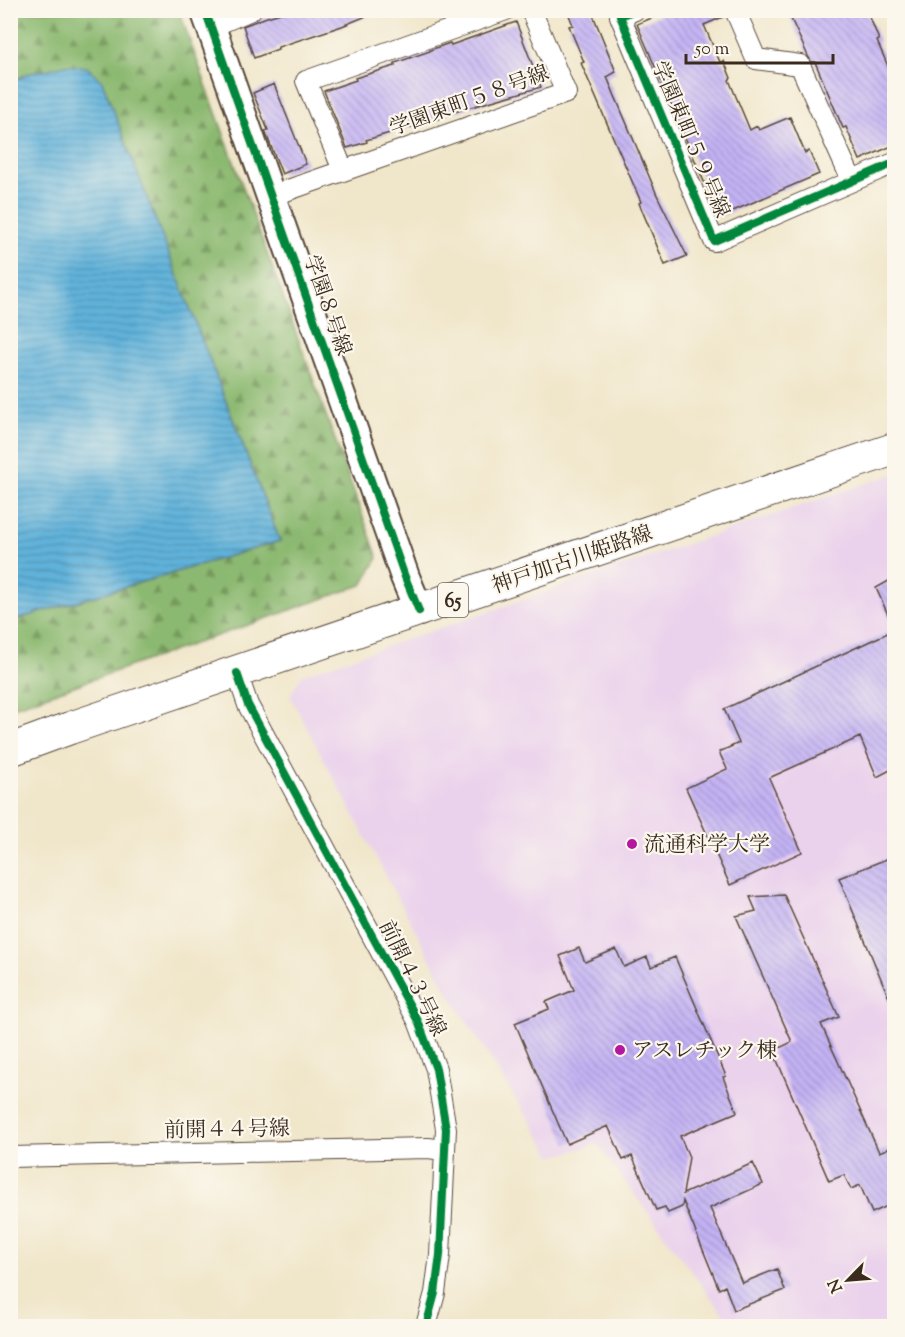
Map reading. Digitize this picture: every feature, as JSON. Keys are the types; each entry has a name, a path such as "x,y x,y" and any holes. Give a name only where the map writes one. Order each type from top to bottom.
{"main road":[{"name":"神戸加古川姫路線","path":"10,750 894,449"}],"street":[{"path":"208,19 251,10"},
{"path":"343,171 306,81 506,10"},
{"name":"学園東町５８号線","path":"271,195 566,93 531,10"},
{"name":"学園東町５９号線","path":"635,10 620,16 714,241 894,163"},
{"path":"735,10 756,59 800,65 852,181"},
{"name":"学園８号線","path":"208,19 401,566 419,611"},
{"name":"前開４３号線","path":"237,673 248,705 418,1021 436,1069 446,1129 440,1255 435,1293 426,1326"},
{"name":"前開４４号線","path":"10,1157 428,1148 444,1150"}],"shaded area":[{"name":"流通科学大学","path":"894,474 894,1326 732,1326 597,1144 553,1157 448,992 290,696 302,675"}],"green space":[{"path":"11,11 179,11 378,558 362,585 11,708 10,624 14,620 280,541 27,74 11,82"}],"water":[{"path":"66,65 87,67 102,81 280,541 14,620 10,602 11,82 27,74"}],"building":[{"path":"291,10 379,11 278,47 278,49 254,58 243,26"},
{"path":"567,10 591,10 616,72 607,77 657,195 687,256 665,265 639,203 641,202 581,63 584,62 569,26 573,25"},
{"path":"678,10 723,10 725,16 704,25 720,62 724,61 731,78 729,80 750,130 757,126 759,130 790,117 805,153 809,151 819,174 719,217 637,24"},
{"path":"787,10 867,10 891,73 888,74 894,88 894,145 860,160 846,127 843,128 815,62 812,63 808,56"},
{"path":"516,22 541,87 440,116 441,118 366,140 367,142 347,148 324,91 356,80 355,78 395,66 395,63 430,50"},
{"path":"274,84 306,164 282,174 253,93"},
{"path":"894,578 894,628 876,588"},
{"path":"894,630 894,768 877,777 860,737 769,778 802,852 730,885 686,788 727,769 719,752 739,743 724,709"},
{"path":"889,858 894,869 894,1010 839,878"},
{"path":"784,895 839,1017 821,1024 879,1152 894,1146 894,1203 872,1213 860,1185 851,1189 844,1175 829,1181 773,1051 792,1042 736,916 756,911 750,897"},
{"name":"アスレチック棟","path":"579,948 585,962 616,949 624,967 647,957 651,967 675,957 726,1076 723,1077 737,1112 680,1136 689,1157 683,1194 753,1163 763,1184 710,1208 742,1283 777,1269 785,1290 734,1310 725,1286 719,1289 683,1201 682,1207 668,1213 665,1207 656,1210 632,1156 623,1160 608,1126 567,1144 515,1023 549,1009 546,1002 574,990 560,956"}],"cycle path":[{"path":"205,10 419,611"},
{"path":"635,10 620,16 714,241 894,163"},
{"path":"237,673 248,705 418,1021 436,1069 446,1129 440,1255 435,1293 426,1326"}],"place":[{"name":"流通科学大学","path":"632,844"},
{"name":"アスレチック棟","path":"620,1050"}]}
